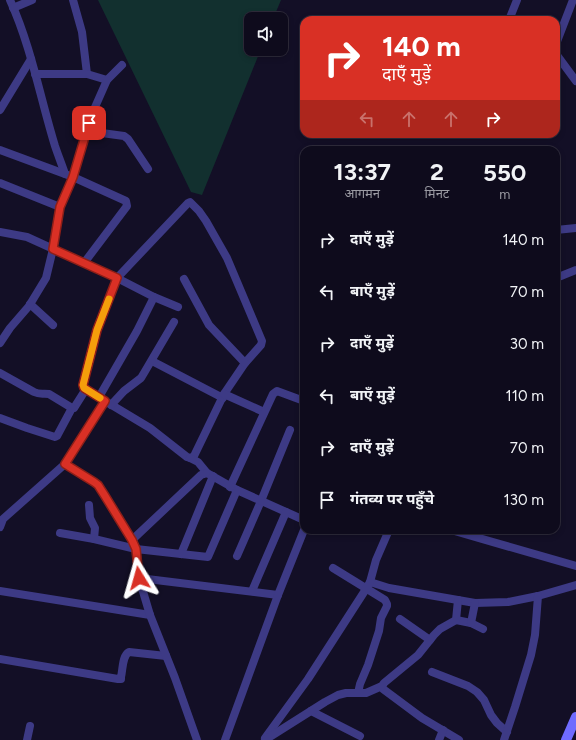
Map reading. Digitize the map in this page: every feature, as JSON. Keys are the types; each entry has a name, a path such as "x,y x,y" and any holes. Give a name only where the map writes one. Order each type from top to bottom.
{"main road":[{"path":"566,740 576,717"}],"street":[{"path":"32,0 12,4 31,59 55,146 69,176"},
{"path":"73,0 82,32 86,74"},
{"path":"511,16 517,0"},
{"path":"560,34 573,0"},
{"path":"0,110 31,59"},
{"path":"560,59 576,81"},
{"path":"0,343 10,328 30,304 46,278 53,249 60,207 69,176 87,131 92,114 107,80 122,65"},
{"path":"35,74 86,74 107,80"},
{"path":"87,131 124,136 128,139 148,169"},
{"path":"0,150 69,176 126,201 127,206 84,263"},
{"path":"0,184 60,207"},
{"path":"190,458 194,456 224,396 245,363 261,345 262,341 227,258 206,221 191,202 188,202 117,278 97,330 83,387 150,428 187,457 198,462 210,475 233,488 300,518"},
{"path":"560,230 576,228"},
{"path":"0,232 28,237 178,307"},
{"path":"560,276 576,270"},
{"path":"184,279 209,325 245,363"},
{"path":"0,528 4,519 65,464 105,401 137,330 154,297"},
{"path":"30,304 53,325"},
{"path":"105,401 124,391 141,378 174,322"},
{"path":"152,361 224,396 264,412"},
{"path":"0,373 39,395 45,393 49,394 72,408"},
{"path":"0,418 55,437 57,436 72,408 74,408 86,389"},
{"path":"60,533 136,549 206,557 209,556 233,488 264,412 273,394 277,390 300,399"},
{"path":"237,556 290,430"},
{"path":"65,464 98,485 132,540 136,549 139,578 150,615 197,740"},
{"path":"132,540 201,475 210,475"},
{"path":"180,554 210,475"},
{"path":"89,505 90,518 95,528 94,539"},
{"path":"252,591 286,512"},
{"path":"225,740 278,595 302,534"},
{"path":"264,740 308,679 368,585 376,560 387,534"},
{"path":"465,534 576,566"},
{"path":"333,568 368,585 385,600 387,604 381,618 379,631 358,693"},
{"path":"139,578 278,595"},
{"path":"368,585 475,603 508,602 538,596 576,584"},
{"path":"0,591 150,615"},
{"path":"504,740 531,655 535,635 538,596"},
{"path":"456,620 458,600"},
{"path":"472,623 475,603"},
{"path":"400,619 430,640"},
{"path":"264,740 338,695 373,691 382,686 418,655 440,629 456,620 472,623 483,629"},
{"path":"0,659 121,679 125,657 129,652 166,656"},
{"path":"432,672 468,686 477,692 484,700 491,715 497,723 507,732"},
{"path":"382,686 383,690 422,718 459,740"},
{"path":"311,711 360,736"},
{"path":"27,740 30,726"},
{"path":"438,740 443,730"}],"green space":[{"path":"98,0 281,0 276,12 244,12 244,56 258,56 202,195 191,192"}],"slow traffic":[{"path":"100,398 84,388 83,385 97,330 109,299"}],"route":[{"path":"89,123 73,177 60,207 53,249 117,278 97,330 83,385 84,388 105,401 65,464 98,485 136,549 139,578"}]}
